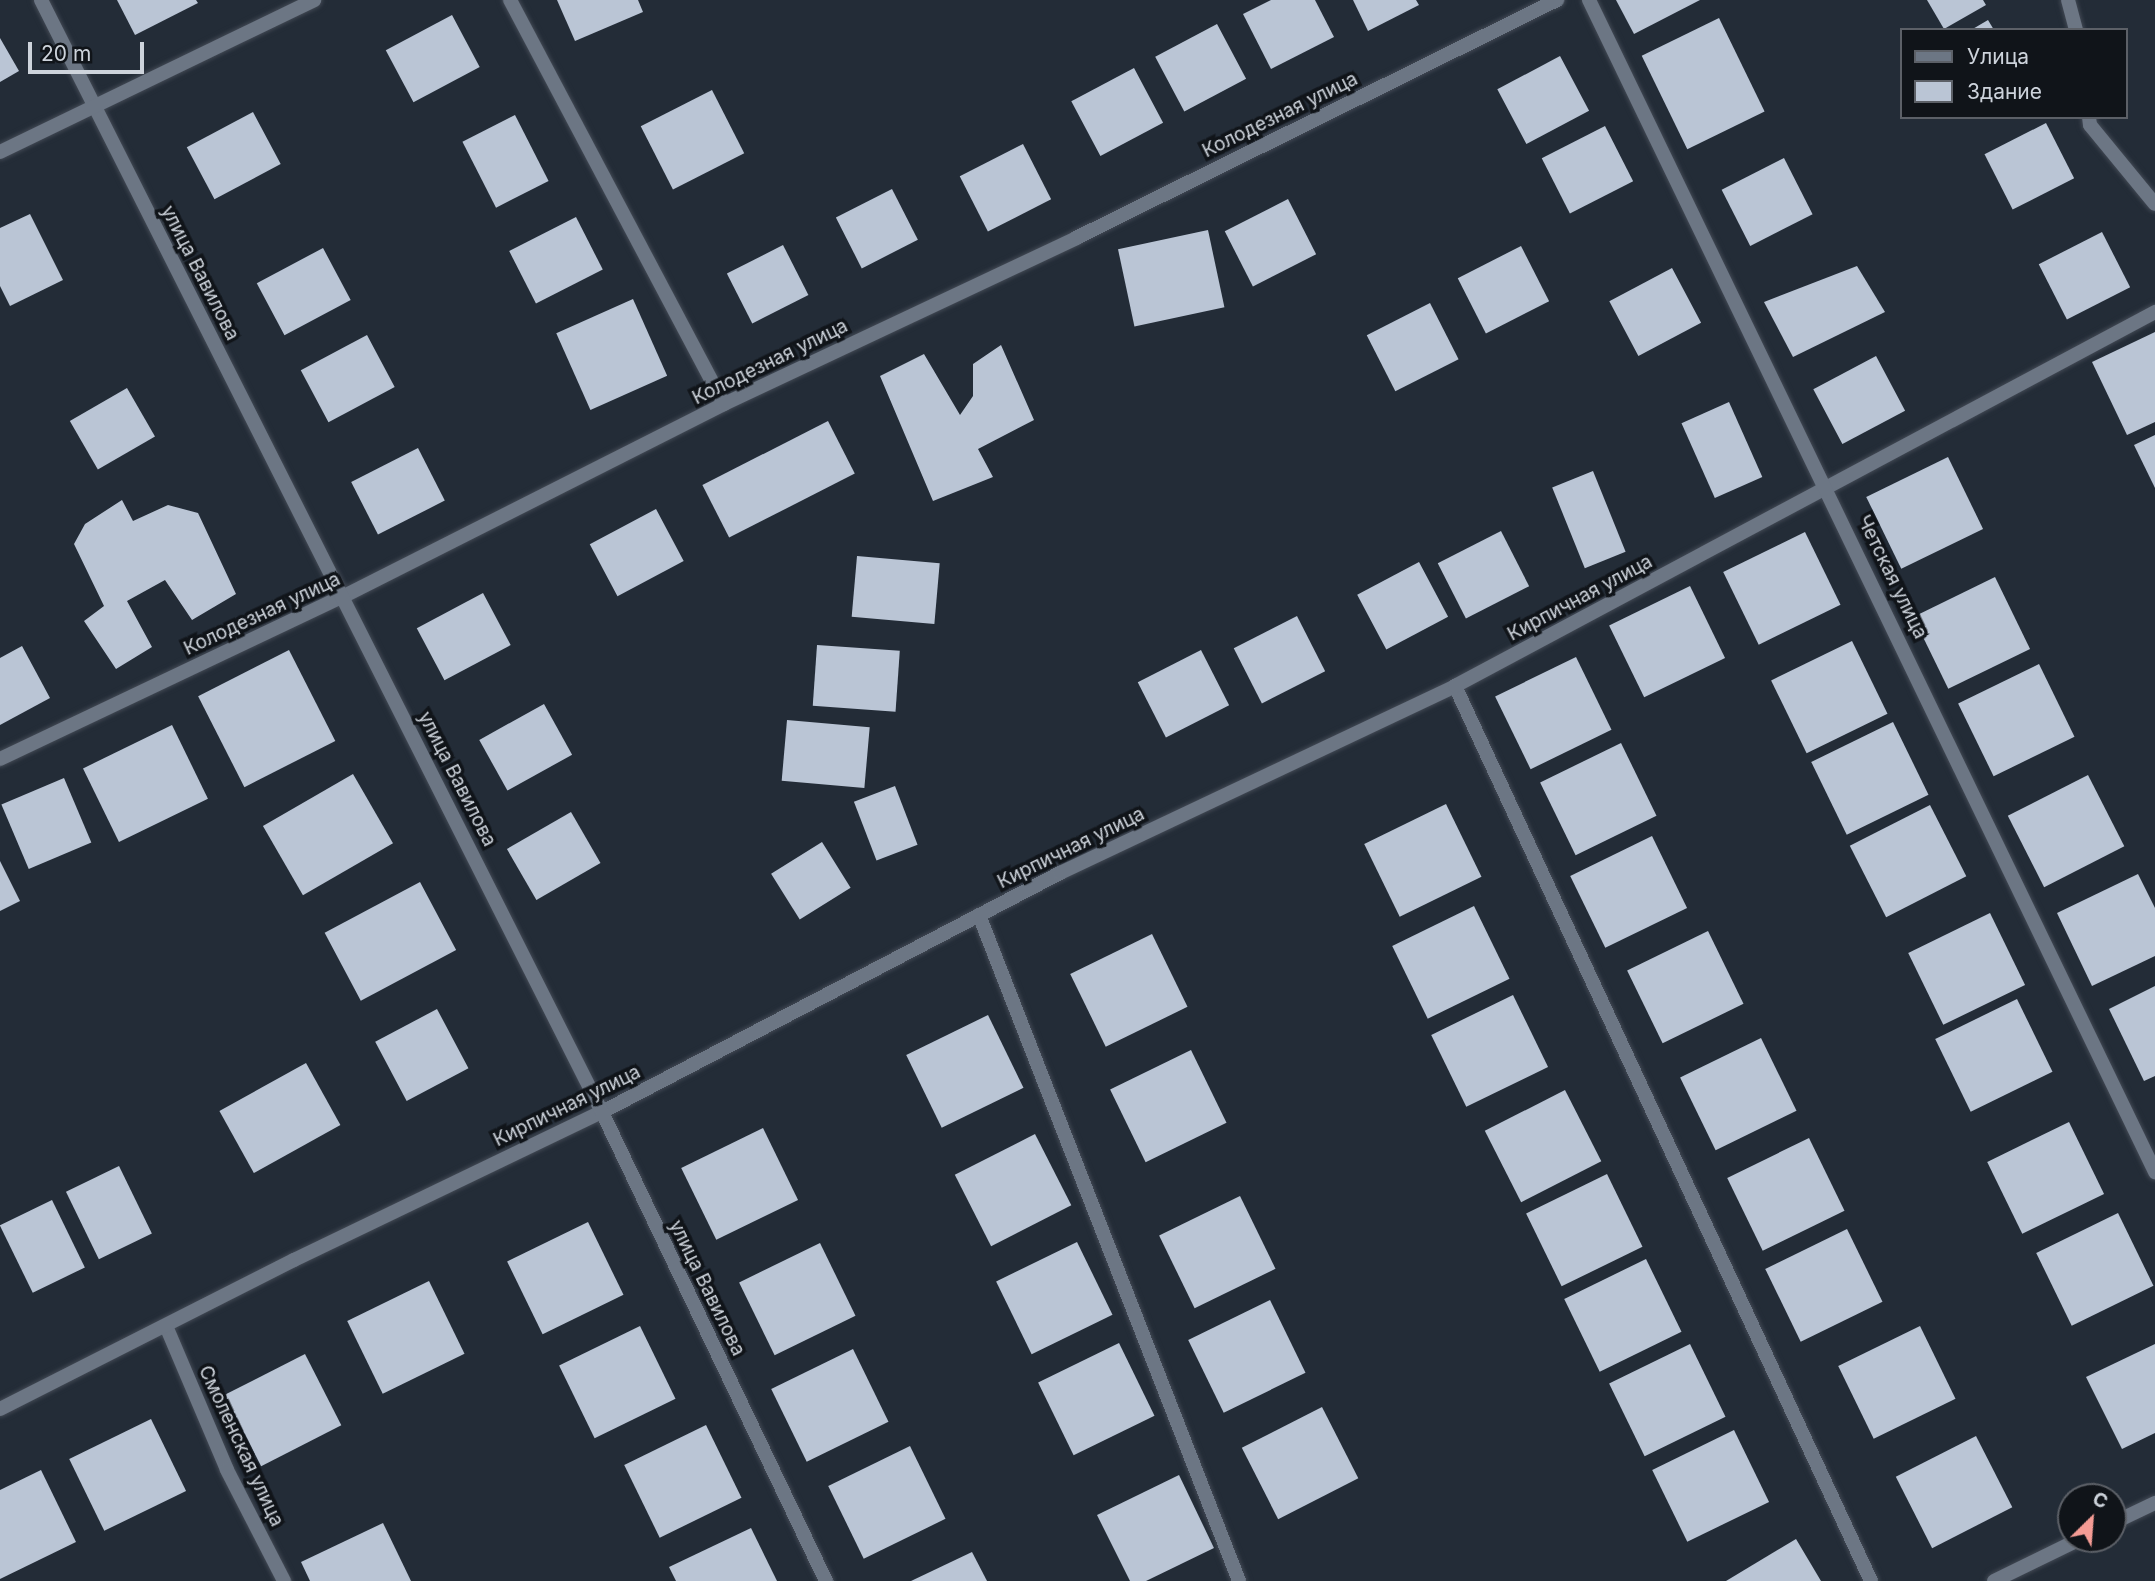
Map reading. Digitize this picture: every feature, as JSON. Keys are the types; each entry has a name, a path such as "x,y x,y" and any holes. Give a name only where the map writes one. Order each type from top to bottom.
{"street":[{"name":"улица Вавилова","path":"41,0 92,106 344,596 602,1112 826,1581"},
{"path":"0,152 314,0"},
{"path":"510,0 724,404"},
{"name":"Колодезная улица","path":"0,759 344,596 724,404 1089,232 1557,0"},
{"name":"Четская улица","path":"1589,0 1829,489 2155,1172"},
{"path":"2068,0 2075,28"},
{"path":"2088,119 2090,125 2155,204"},
{"name":"Кирпичная улица","path":"0,1409 602,1112 979,915 1455,686 1829,489 2155,312"},
{"path":"1455,686 1871,1581"},
{"path":"979,915 1239,1581"},
{"name":"Смоленская улица","path":"166,1326 227,1470 284,1581"},
{"path":"2127,1516 2155,1503"},
{"path":"1994,1581 2057,1550"}],"building":[{"path":"117,0 196,0 198,3 135,35"},
{"path":"557,0 638,0 643,12 575,41"},
{"path":"1271,0 1315,0 1334,37 1271,69 1243,14"},
{"path":"1353,0 1416,0 1419,5 1368,31"},
{"path":"1616,0 1700,0 1634,34"},
{"path":"1927,0 1983,0 1986,5 1943,28"},
{"path":"452,15 480,67 413,102 386,50"},
{"path":"1719,18 1765,111 1687,149 1642,56"},
{"path":"1988,20 1993,28 1974,28"},
{"path":"1217,24 1246,79 1184,112 1155,57"},
{"path":"0,38 19,71 0,82"},
{"path":"1560,56 1589,111 1526,144 1497,89"},
{"path":"1134,68 1163,123 1100,156 1071,101"},
{"path":"712,90 744,153 673,190 641,126"},
{"path":"253,112 281,164 214,199 187,147"},
{"path":"515,115 549,181 496,208 462,142"},
{"path":"2046,123 2074,178 2013,210 1985,154"},
{"path":"1605,126 1633,181 1570,213 1542,158"},
{"path":"1023,144 1051,199 988,231 960,176"},
{"path":"1784,158 1813,214 1750,246 1722,190"},
{"path":"892,189 918,240 862,268 836,218"},
{"path":"1288,199 1316,254 1253,286 1225,231"},
{"path":"30,214 63,280 10,306 0,286 0,228"},
{"path":"576,217 603,270 536,304 509,251"},
{"path":"1208,230 1224,307 1134,326 1118,249"},
{"path":"2102,232 2130,287 2067,319 2039,264"},
{"path":"783,245 808,295 752,323 727,274"},
{"path":"1521,246 1549,301 1486,333 1458,278"},
{"path":"323,248 351,300 284,335 257,283"},
{"path":"1857,266 1885,312 1793,357 1764,302"},
{"path":"1672,268 1701,323 1638,356 1609,301"},
{"path":"633,299 667,376 590,410 556,333"},
{"path":"1430,303 1459,359 1395,391 1367,335"},
{"path":"2155,332 2155,422 2127,435 2092,362"},
{"path":"367,335 395,387 328,422 301,370"},
{"path":"1001,345 1034,420 978,449 993,477 933,501 880,376 924,354 960,415 973,396 973,364"},
{"path":"1876,356 1905,411 1842,444 1813,389"},
{"path":"127,388 155,436 98,469 70,421"},
{"path":"1729,402 1762,477 1715,498 1681,423"},
{"path":"828,421 855,474 729,538 702,485"},
{"path":"2155,435 2155,488 2134,445"},
{"path":"418,448 445,501 378,535 351,482"},
{"path":"1948,457 1983,529 1901,569 1866,497"},
{"path":"1593,471 1626,552 1585,568 1552,487"},
{"path":"122,500 133,521 168,505 198,513 236,594 192,620 165,580 127,601 152,647 116,669 84,621 104,606 74,544 85,524"},
{"path":"656,509 684,561 617,596 590,544"},
{"path":"1501,531 1529,586 1466,618 1438,563"},
{"path":"1805,532 1841,605 1759,645 1723,572"},
{"path":"857,556 940,563 934,624 852,617"},
{"path":"1419,562 1448,617 1386,650 1357,595"},
{"path":"1995,577 2030,649 1948,689 1913,617"},
{"path":"1690,586 1725,658 1644,697 1609,625"},
{"path":"483,593 511,645 444,680 417,628"},
{"path":"1297,616 1325,671 1262,703 1234,648"},
{"path":"1852,641 1888,714 1807,753 1771,680"},
{"path":"817,645 900,651 896,712 813,706"},
{"path":"22,646 50,698 0,725 0,658"},
{"path":"289,650 335,741 244,787 198,696"},
{"path":"1201,650 1229,705 1166,737 1138,682"},
{"path":"1576,657 1612,730 1531,769 1495,696"},
{"path":"2039,664 2075,737 1994,776 1958,703"},
{"path":"544,704 572,755 507,791 479,740"},
{"path":"787,720 870,727 864,788 782,781"},
{"path":"1893,722 1929,795 1847,835 1811,762"},
{"path":"172,725 208,799 119,842 83,768"},
{"path":"1621,743 1657,816 1576,855 1540,782"},
{"path":"353,774 393,843 303,895 263,826"},
{"path":"2088,775 2124,846 2044,887 2008,816"},
{"path":"64,778 91,842 29,869 1,805"},
{"path":"895,786 918,845 876,861 854,802"},
{"path":"1446,804 1482,877 1400,917 1364,844"},
{"path":"1930,805 1966,876 1886,917 1850,846"},
{"path":"571,812 600,863 536,900 507,849"},
{"path":"1652,836 1687,908 1605,948 1570,876"},
{"path":"822,842 851,888 800,920 771,874"},
{"path":"0,861 20,901 0,911"},
{"path":"2138,874 2155,908 2155,956 2092,986 2057,913"},
{"path":"420,882 456,950 361,1001 325,933"},
{"path":"1474,906 1510,979 1428,1019 1392,946"},
{"path":"1990,913 2025,985 1943,1025 1908,953"},
{"path":"1708,931 1744,1004 1663,1043 1627,970"},
{"path":"1152,934 1188,1007 1106,1047 1070,974"},
{"path":"2155,986 2155,1076 2144,1081 2109,1009"},
{"path":"1513,995 1548,1067 1466,1107 1431,1035"},
{"path":"2017,999 2053,1072 1971,1112 1935,1039"},
{"path":"437,1009 468,1068 407,1101 375,1042"},
{"path":"988,1015 1024,1088 942,1128 906,1055"},
{"path":"1761,1038 1797,1111 1716,1150 1680,1077"},
{"path":"1191,1050 1227,1123 1146,1162 1110,1089"},
{"path":"306,1063 340,1125 254,1173 219,1111"},
{"path":"1565,1090 1601,1161 1521,1202 1485,1131"},
{"path":"2069,1122 2104,1194 2022,1234 1987,1162"},
{"path":"763,1128 798,1200 716,1240 681,1168"},
{"path":"1035,1134 1071,1205 991,1246 955,1175"},
{"path":"1809,1138 1845,1211 1763,1251 1727,1178"},
{"path":"119,1166 152,1233 99,1259 66,1192"},
{"path":"1607,1174 1643,1247 1562,1286 1526,1213"},
{"path":"1240,1196 1276,1269 1195,1308 1159,1235"},
{"path":"52,1200 85,1267 33,1293 0,1225"},
{"path":"2118,1213 2154,1286 2072,1326 2036,1253"},
{"path":"588,1222 624,1295 543,1334 507,1261"},
{"path":"1847,1229 1883,1302 1801,1342 1765,1269"},
{"path":"1077,1242 1113,1315 1032,1354 996,1281"},
{"path":"820,1243 856,1316 775,1355 739,1282"},
{"path":"1646,1259 1682,1332 1600,1372 1564,1299"},
{"path":"429,1281 465,1354 383,1394 347,1321"},
{"path":"1270,1300 1306,1373 1224,1413 1188,1340"},
{"path":"640,1326 676,1399 595,1438 559,1365"},
{"path":"1920,1326 1956,1399 1874,1439 1838,1366"},
{"path":"1119,1343 1155,1416 1074,1455 1038,1382"},
{"path":"1690,1344 1726,1417 1645,1456 1609,1383"},
{"path":"2155,1344 2155,1433 2122,1449 2086,1377"},
{"path":"853,1349 889,1422 807,1462 771,1389"},
{"path":"305,1354 341,1425 261,1466 225,1395"},
{"path":"1322,1407 1358,1478 1278,1519 1242,1448"},
{"path":"151,1419 186,1491 104,1531 69,1459"},
{"path":"706,1425 742,1498 660,1538 624,1465"},
{"path":"1734,1430 1769,1502 1687,1542 1652,1470"},
{"path":"1976,1436 2012,1507 1932,1548 1896,1477"},
{"path":"910,1446 946,1519 864,1559 828,1486"},
{"path":"41,1470 76,1542 0,1579 0,1490"},
{"path":"1179,1475 1214,1548 1146,1581 1130,1581 1097,1515"},
{"path":"383,1523 411,1581 310,1581 301,1562"},
{"path":"751,1528 777,1581 676,1581 669,1567"},
{"path":"1796,1539 1821,1581 1726,1581"},
{"path":"972,1552 987,1581 911,1581"}]}
